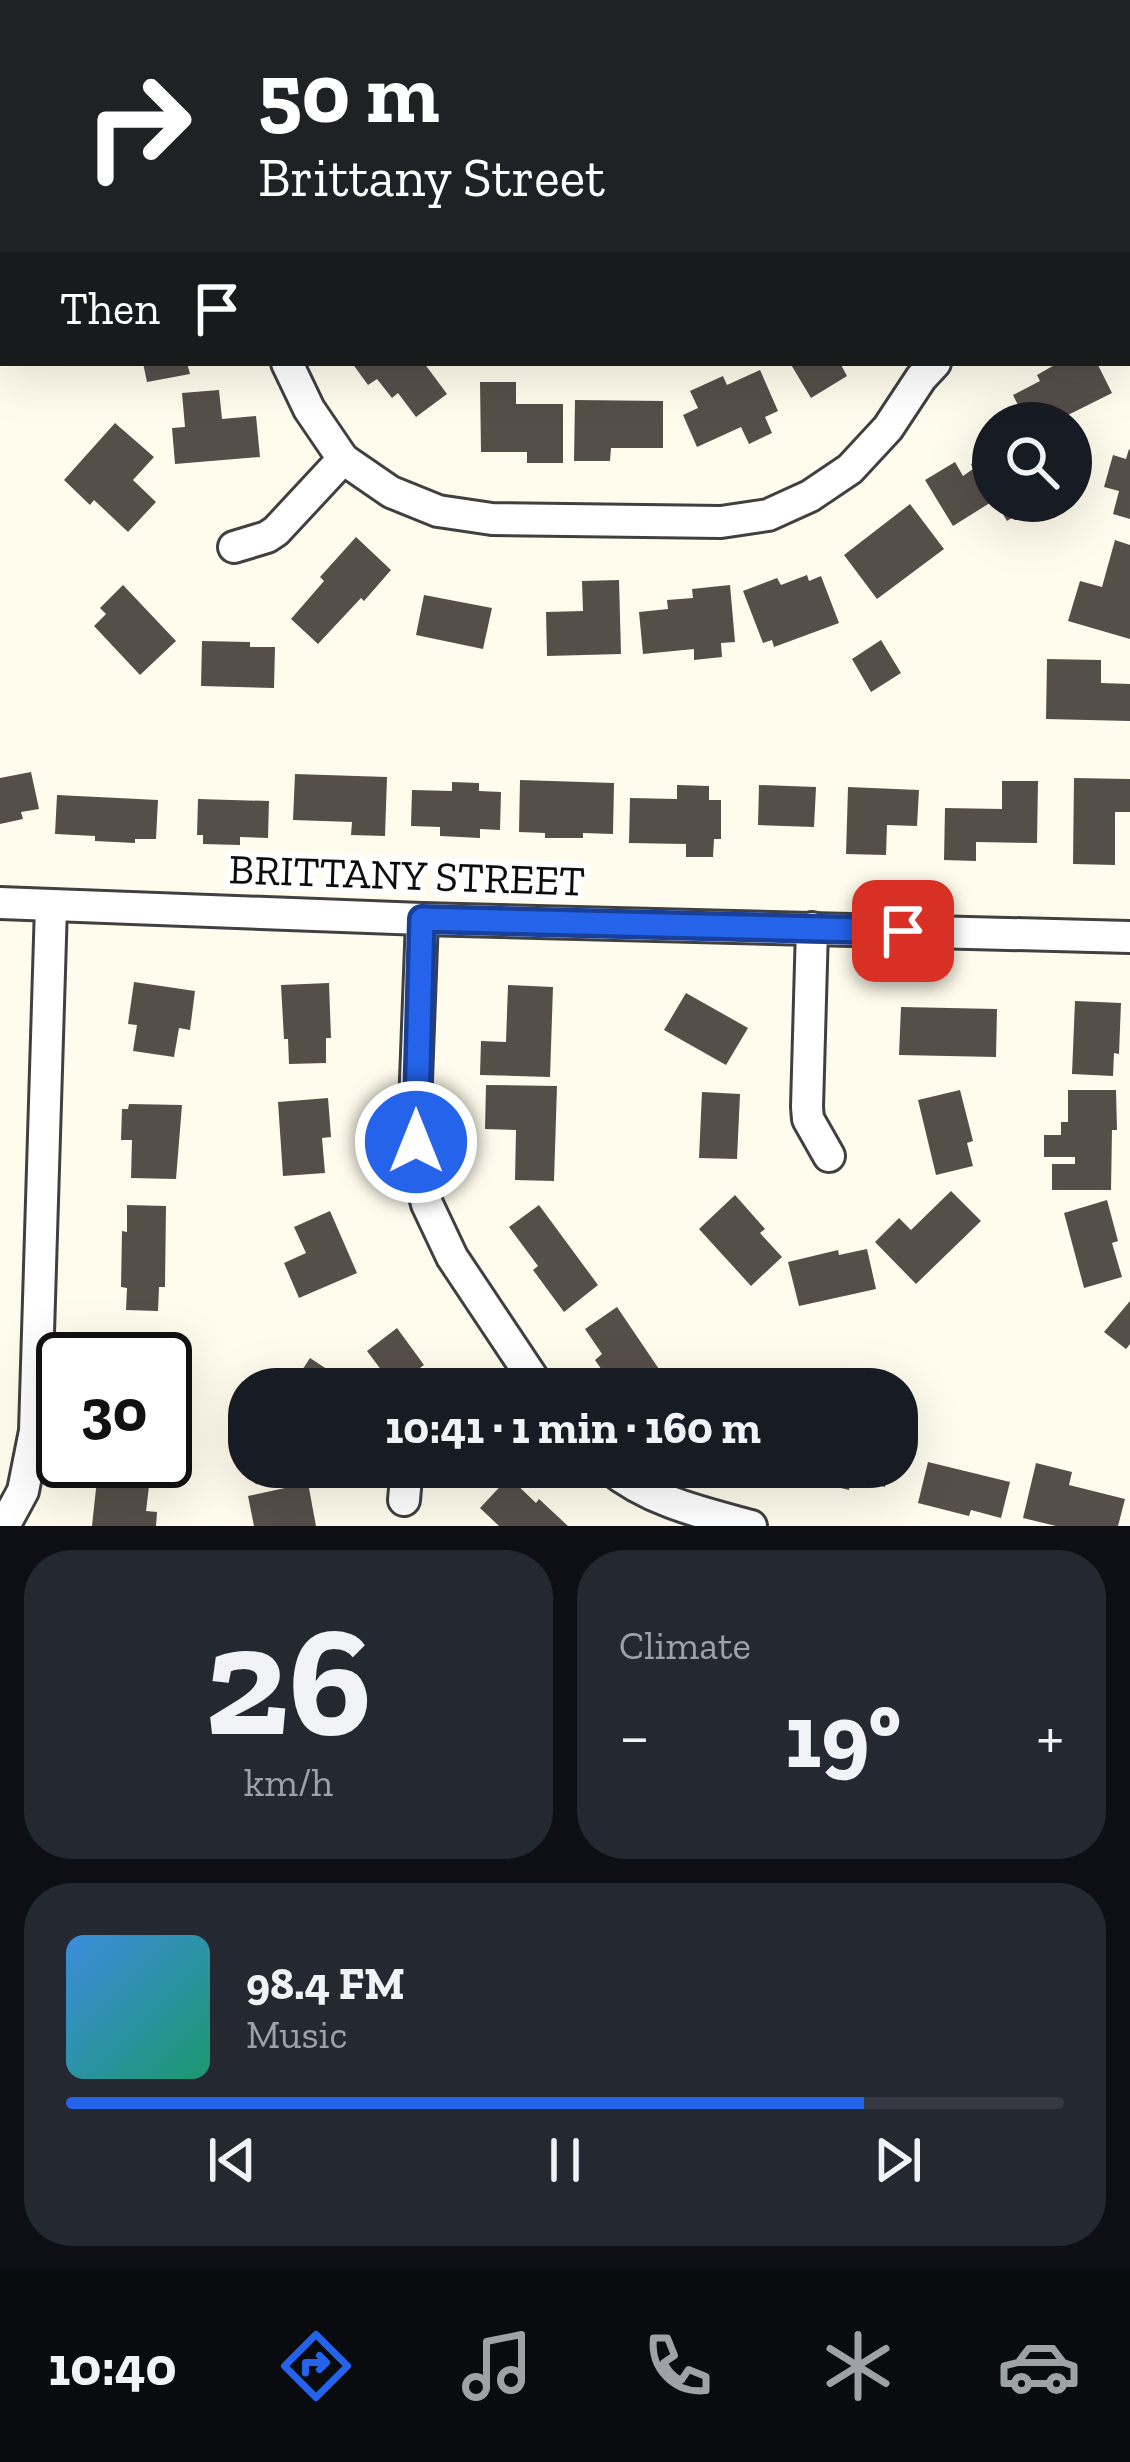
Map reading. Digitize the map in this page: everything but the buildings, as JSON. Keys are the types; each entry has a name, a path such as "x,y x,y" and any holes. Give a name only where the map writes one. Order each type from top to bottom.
{"street":[{"path":"288,366 309,409 343,459 391,492 438,511 492,519 721,522 769,515 810,496 850,469 888,428 932,366"},
{"path":"234,547 276,531 343,459"},
{"name":"BRITTANY STREET","path":"0,903 1130,937"},
{"path":"4,1526 23,1491 35,1431 51,906"},
{"path":"422,919 415,1107 419,1174 452,1258 519,1368"},
{"path":"812,928 807,1107 813,1130 829,1156"},
{"path":"404,1500 405,1488"},
{"path":"640,1488 668,1502 751,1526"}],"route":[{"path":"416,1142 422,919 903,931"}]}
